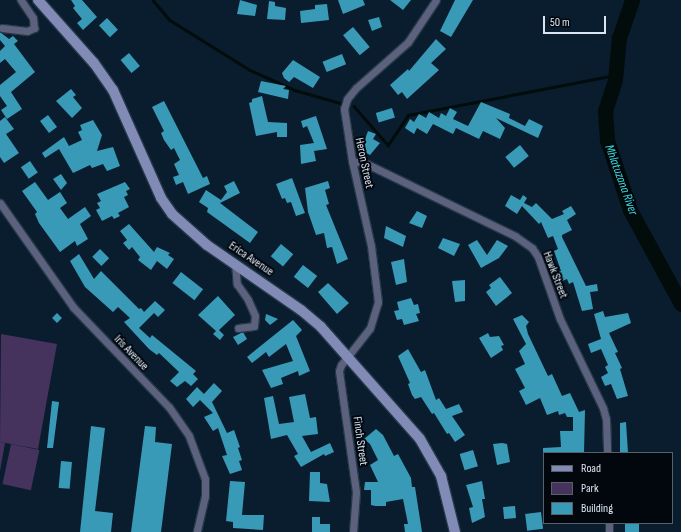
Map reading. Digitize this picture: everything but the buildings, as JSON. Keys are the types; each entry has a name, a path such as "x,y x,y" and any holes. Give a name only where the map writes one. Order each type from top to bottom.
{"street":[{"path":"2,28 27,31 34,28 33,18 21,0"},
{"name":"Erica Avenue","path":"38,0 94,63 113,90 158,192 172,214 186,228 301,310 348,356 428,451 441,476 455,532"},
{"name":"Heron Street","path":"348,356 370,328 378,302 371,246 344,120 347,99 356,88 408,42 436,0"},
{"name":"Hawk Street","path":"352,160 374,167 515,236 532,248 538,257 560,319 603,408 607,452"},
{"name":"Iris Avenue","path":"0,203 73,307 169,408 189,436 205,479 205,496 197,532"},
{"path":"235,263 236,284 248,300 255,316 254,326 238,328"},
{"name":"Finch Street","path":"348,356 339,371 356,492 353,532"}],"green space":[{"path":"1,334 57,344 38,449 0,442"},
{"path":"0,442 5,443 0,471"},
{"path":"11,444 39,450 31,490 2,484"}],"waterway":[{"path":"153,0 170,20 250,70 295,90 340,103"},
{"name":"Mhlatuzana River","path":"632,0 619,37 615,80 605,111 607,140 630,210 681,304"},
{"path":"354,106 388,145 408,115 616,75"}]}
